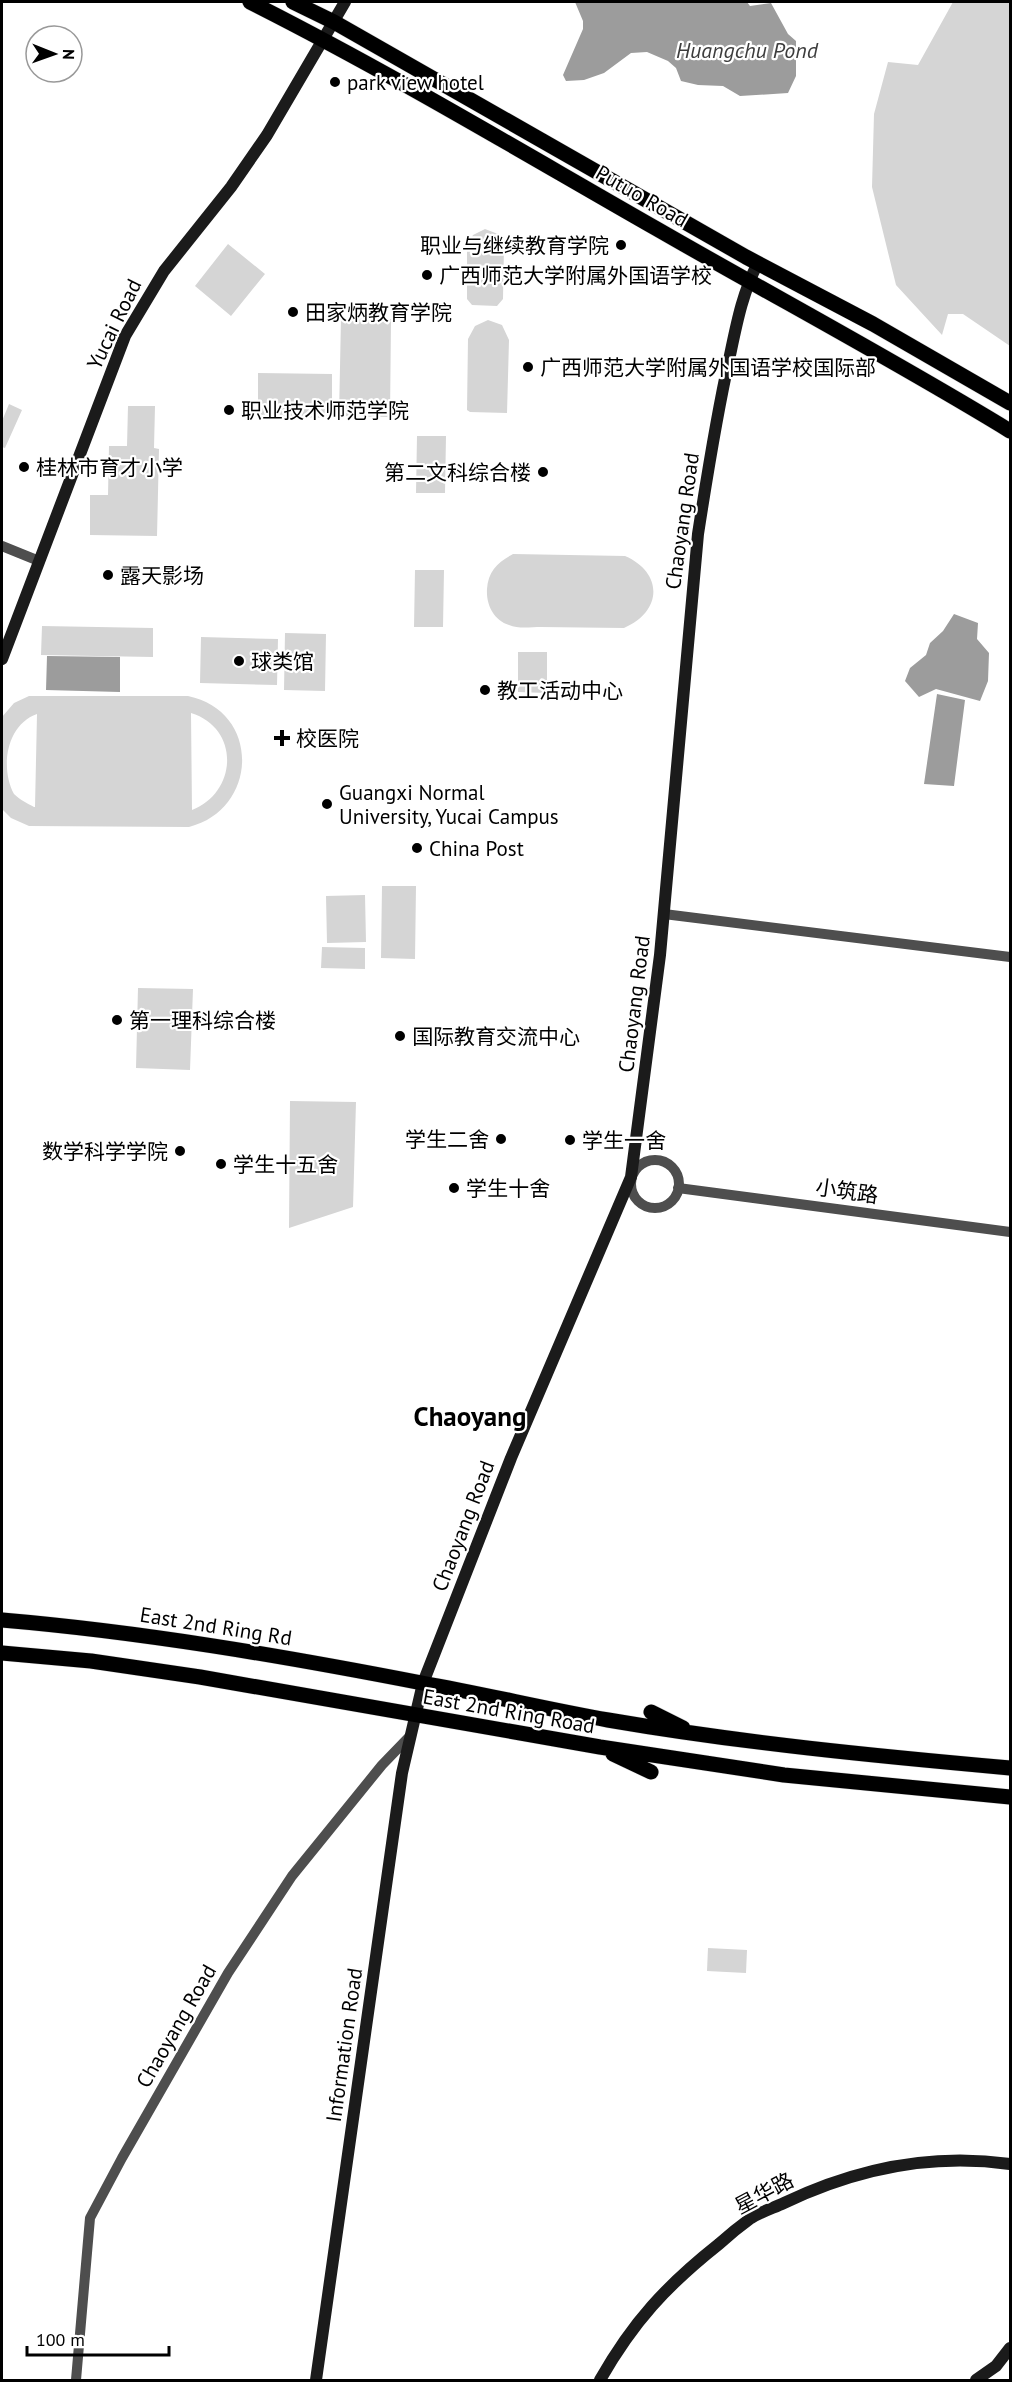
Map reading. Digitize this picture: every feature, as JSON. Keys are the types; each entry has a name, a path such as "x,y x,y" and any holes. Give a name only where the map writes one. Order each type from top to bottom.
{"main road":[{"name":"Putuo Road","path":"250,2 324,39 748,281 875,350 1011,431"},
{"name":"Putuo Road","path":"294,2 334,22 758,263 873,324 1011,403"},
{"name":"East 2nd Ring Rd","path":"2,1620 85,1627 195,1643 423,1683"},
{"name":"East 2nd Ring Road","path":"2,1653 91,1661 200,1677 600,1747 784,1775 1011,1797"},
{"name":"East 2nd Ring Road","path":"423,1683 696,1735 1011,1768"},
{"path":"651,1712 696,1735"},
{"path":"600,1747 651,1772"}],"street":[{"name":"Yucai Road","path":"2,659 111,370 143,303 164,271 250,161 345,2"},
{"name":"Chaoyang Road","path":"416,1716 423,1683 511,1458 631,1177 664,914 698,534 725,376 748,281 758,263"},
{"path":"2,546 39,561"},
{"path":"664,914 1011,957"},
{"path":"656,1160 664,1162 676,1172 678,1188 676,1196 664,1206 649,1208 636,1200 630,1185 631,1177 641,1164 656,1160"},
{"name":"小筑路","path":"678,1188 1011,1232"},
{"name":"Information Road","path":"316,2380 402,1773 416,1716"},
{"name":"Chaoyang Road","path":"76,2380 90,2218 228,1973 292,1876 382,1765 411,1735"},
{"name":"星华路","path":"600,2380 620,2344 657,2297 702,2257 752,2218 818,2187 883,2167 945,2160 1011,2164"},
{"path":"976,2380 996,2366 1011,2348"}],"shaded area":[{"path":"953,2 1010,2 1010,346 963,314 948,314 942,335 896,285 872,187 874,114 888,62 918,65"},
{"path":"485,229 498,234 504,246 503,299 497,306 472,305 467,299 467,246 473,235"},
{"path":"228,244 265,274 231,316 195,286"},
{"path":"341,318 391,319 390,417 339,416"},
{"path":"488,320 502,325 509,340 507,413 467,410 468,339 475,326"},
{"path":"258,373 332,374 332,418 258,416"},
{"path":"9,404 22,410 5,448 2,447 2,421"},
{"path":"128,406 155,406 154,448 159,449 157,536 90,535 90,495 108,495 109,446 127,446"},
{"path":"417,436 446,436 445,493 416,493"},
{"path":"513,554 625,556 638,563 647,572 652,582 651,603 637,621 624,628 525,628 509,625 495,616 488,601 487,589 489,577 495,568"},
{"path":"415,570 444,570 443,627 414,627"},
{"path":"42,626 153,628 153,657 41,655"},
{"path":"285,633 326,634 325,691 284,690"},
{"name":"球类馆","path":"201,637 278,639 277,685 200,683"},
{"path":"518,652 547,652 547,693 518,692"},
{"path":"29,696 188,696 212,705 229,720 239,739 242,760 239,782 229,801 212,817 189,827 29,826 11,818 2,809 2,717 14,703","holes":["191,713 207,721 218,732 225,746 227,760 225,775 218,789 207,801 192,810","37,714 35,807 34,807 14,794 7,772 7,760 12,737 18,727"]},
{"path":"382,886 416,886 415,959 381,958"},
{"path":"365,895 366,942 327,943 326,896"},
{"path":"322,947 365,948 365,969 321,968"},
{"path":"138,988 193,989 190,1070 136,1068"},
{"path":"290,1101 356,1102 353,1207 289,1228"},
{"path":"708,1948 747,1950 746,1973 707,1971"}],"water":[{"name":"Huangchu Pond","path":"575,2 747,2 750,6 771,3 788,34 796,41 796,76 788,93 740,96 723,86 698,85 681,81 676,68 668,61 647,52 631,53 604,73 584,80 566,81 563,75 583,29 583,21"},
{"path":"954,614 978,623 977,639 989,653 988,681 980,701 936,689 919,697 905,681 910,668 926,655 930,643 943,631"},
{"path":"47,656 120,657 120,692 46,690"},
{"path":"937,694 965,700 954,786 924,784"}],"place":[{"name":"park view hotel","path":"335,82"},
{"name":"职业与继续教育学院","path":"621,245"},
{"name":"广西师范大学附属外国语学校","path":"427,275"},
{"name":"田家炳教育学院","path":"293,312"},
{"name":"广西师范大学附属外国语学校国际部","path":"528,367"},
{"name":"职业技术师范学院","path":"229,410"},
{"name":"桂林市育才小学","path":"24,467"},
{"name":"第二文科综合楼","path":"543,472"},
{"name":"露天影场","path":"108,575"},
{"name":"球类馆","path":"239,661"},
{"name":"教工活动中心","path":"485,690"},
{"name":"校医院","path":"282,738"},
{"name":"Guangxi Normal University, Yucai Campus","path":"327,804"},
{"name":"China Post","path":"417,848"},
{"name":"第一理科综合楼","path":"117,1020"},
{"name":"国际教育交流中心","path":"400,1036"},
{"name":"学生二舍","path":"501,1139"},
{"name":"学生一舍","path":"570,1140"},
{"name":"数学科学学院","path":"180,1151"},
{"name":"学生十五舍","path":"221,1164"},
{"name":"学生十舍","path":"454,1188"}],"district":[{"name":"Chaoyang","path":"470,1416"}]}
